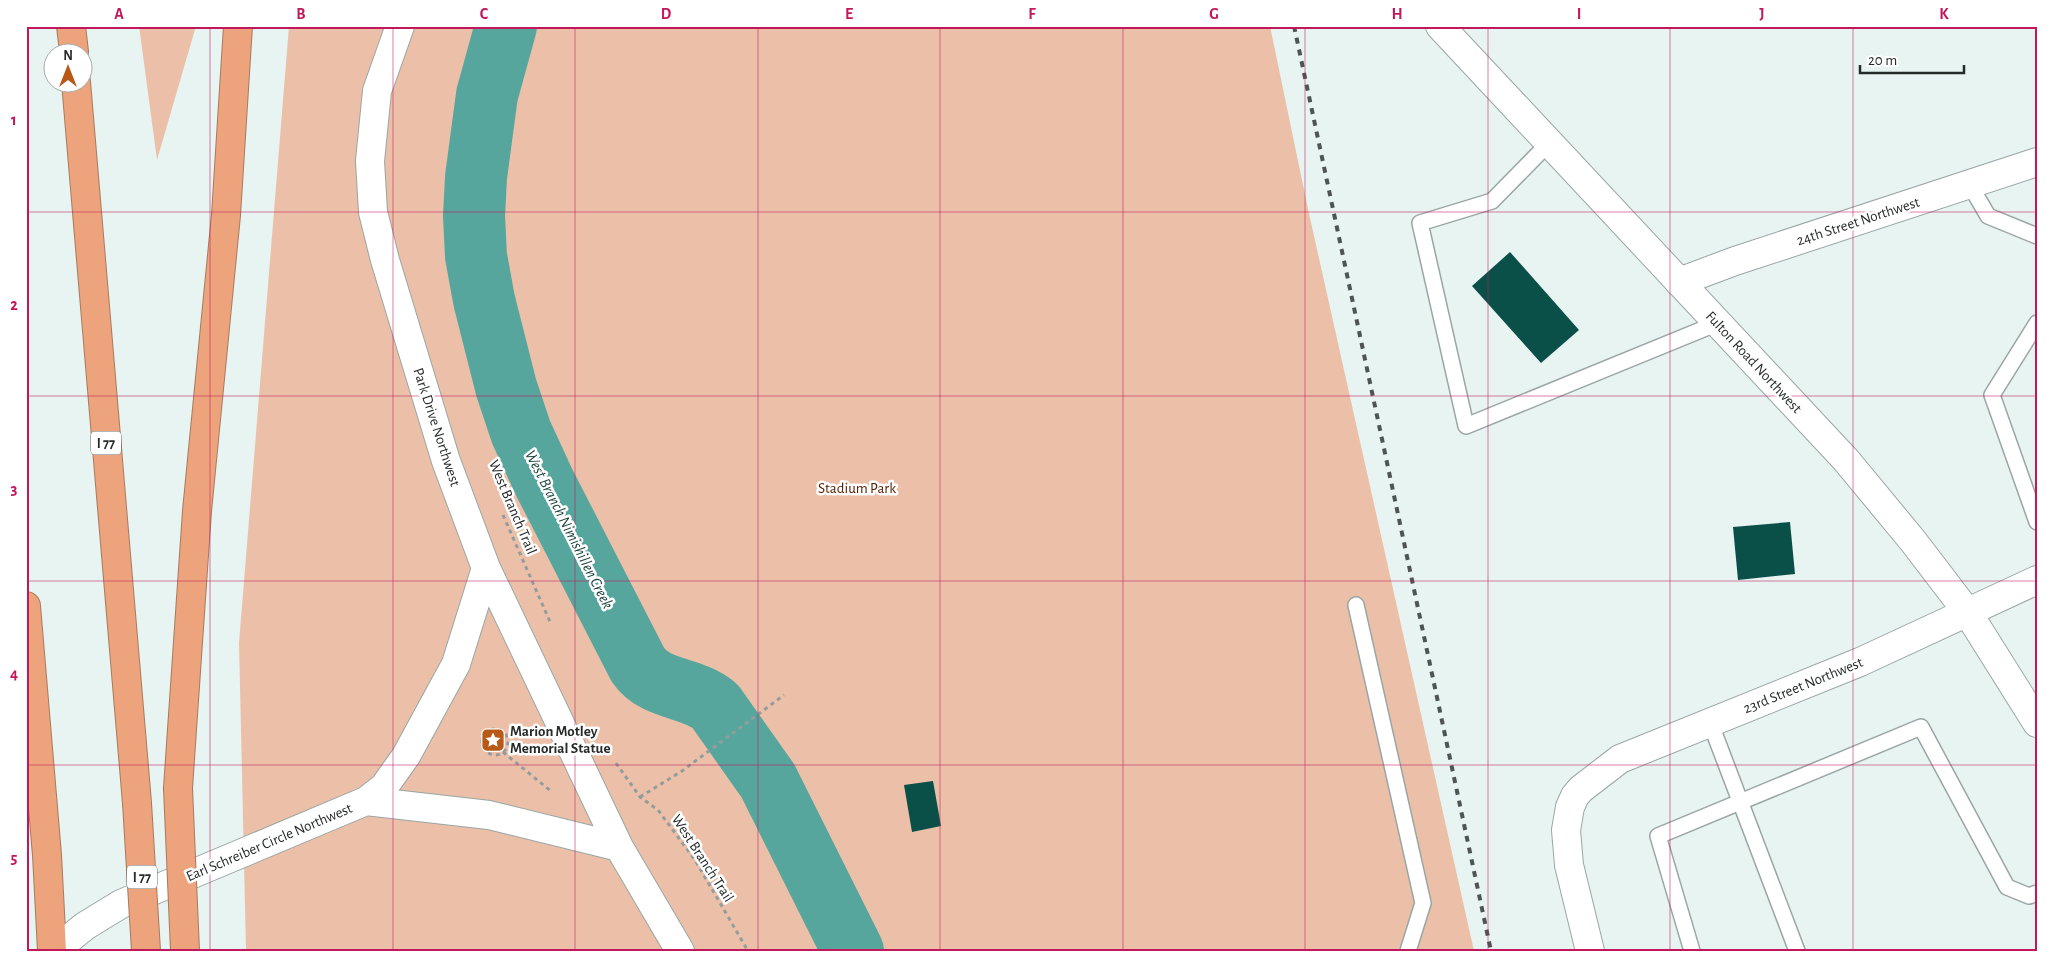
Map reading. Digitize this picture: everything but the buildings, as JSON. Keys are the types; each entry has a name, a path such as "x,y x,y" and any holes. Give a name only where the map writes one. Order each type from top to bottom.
{"highway":[{"path":"71,26 73,42"},
{"path":"186,951 178,788 197,511 226,215 238,26"},
{"name":"I 77","path":"77,92 137,803 146,951"},
{"path":"26,606 47,855 53,951"}],"street":[{"name":"Park Drive Northwest","path":"400,26 377,91 370,161 373,212 385,260 446,461 486,568 619,846 680,951"},
{"name":"Fulton Road Northwest","path":"1440,26 1846,460 1913,541 1968,613 2037,722"},
{"name":"24th Street Northwest","path":"1680,282 1735,261 2037,162"},
{"path":"366,801 384,787 406,756 456,664 486,568"},
{"name":"23rd Street Northwest","path":"1590,951 1570,865 1566,830 1575,796 1620,759 1860,662 2037,580"},
{"name":"Earl Schreiber Circle Northwest","path":"53,951 85,926 121,904 366,801 489,815 619,846"}],"lane":[{"path":"1549,143 1492,201 1420,223 1466,426 1718,323"},
{"path":"1970,185 1988,216 2037,236"},
{"path":"2037,322 1992,395 2037,522"},
{"path":"1356,605 1424,902 1408,951"},
{"path":"1710,722 1797,951"},
{"path":"1692,951 1658,836 1922,726 2007,887 2029,896 2037,893"}],"path":[{"name":"West Branch Trail","path":"500,509 552,627"},
{"path":"640,798 682,771 784,695"},
{"path":"498,728 506,733 509,742 503,752 494,755 486,751 482,743 486,732 498,728"},
{"path":"503,752 552,792"},
{"name":"West Branch Trail","path":"614,760 640,798 658,810 695,860 748,951"}],"green space":[{"path":"139,26 196,26 157,160"},
{"name":"Stadium Park","path":"289,26 1270,26 1308,209 1474,951 246,951 239,643"}],"waterway":[{"name":"West Branch Nimishillen Creek","path":"506,26 487,95 476,177 474,216 476,256 484,300 506,387 521,432 544,482 638,665 654,680 695,695 715,706 768,781 853,951"}],"railway":[{"path":"1294,26 1491,951"}],"place":[{"name":"Marion Motley Memorial Statue","path":"493,740"}]}
